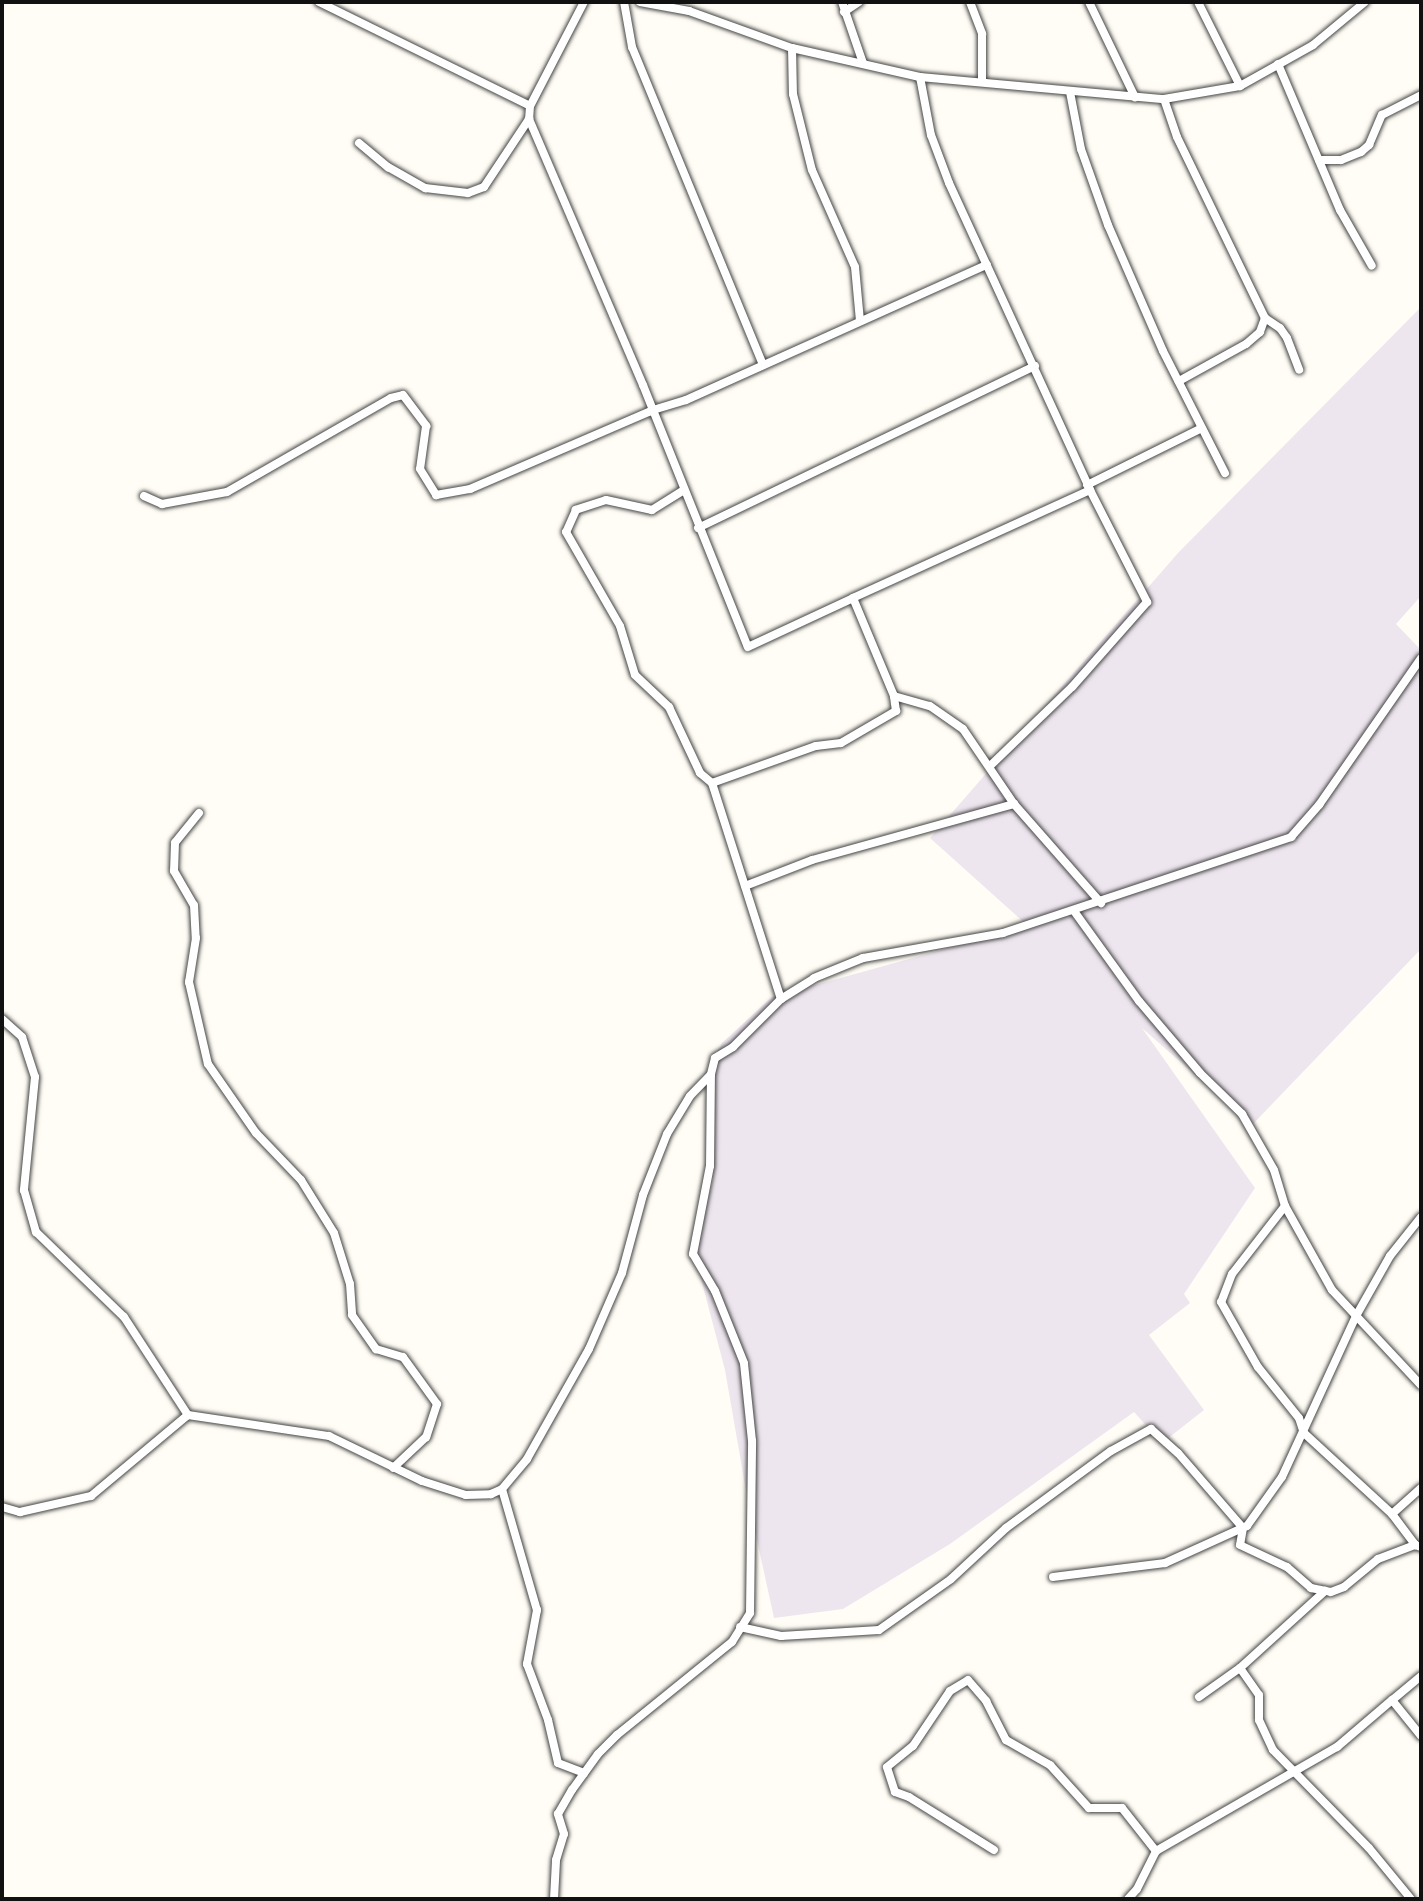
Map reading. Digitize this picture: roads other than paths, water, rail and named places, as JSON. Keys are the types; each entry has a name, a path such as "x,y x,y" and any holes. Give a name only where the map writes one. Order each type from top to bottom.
{"street":[{"path":"319,2 530,106"},
{"path":"584,2 530,106 529,119 653,410 748,647 1088,488 1202,428"},
{"path":"624,2 632,47 763,365"},
{"path":"640,2 690,6 792,48 920,77 1164,99 1240,86 1313,45 1365,2"},
{"path":"842,2 863,63"},
{"path":"844,12 859,2"},
{"path":"970,2 982,34 982,82"},
{"path":"1089,2 1135,97"},
{"path":"1198,2 1240,86"},
{"path":"792,48 793,94 812,170 855,267 860,321"},
{"path":"1278,64 1340,210 1372,266"},
{"path":"920,77 931,135 987,265 1088,488 1147,602 1072,687 990,766"},
{"path":"1070,92 1081,149 1108,225 1225,473"},
{"path":"1319,160 1341,160 1361,152 1369,145 1382,115 1421,95"},
{"path":"1164,99 1177,137 1265,318 1280,328 1287,338 1299,370"},
{"path":"359,143 388,167 425,188 468,193 484,187 529,119"},
{"path":"144,496 162,504 227,492 391,398 403,395 426,426 420,469 436,495 470,489 653,410 686,400 987,265"},
{"path":"1179,381 1246,344 1260,332 1265,318"},
{"path":"698,528 1035,366"},
{"path":"684,490 652,510 606,500 576,510 566,532 620,626 635,675 669,707 700,773 712,783 781,999"},
{"path":"712,783 816,746 841,743 896,711 894,696 853,598"},
{"path":"554,1899 556,1860 564,1834 558,1814 584,1773 617,1735 732,1642 750,1613 752,1441 744,1363 715,1291 693,1254 710,1166 711,1074 715,1058 733,1047 781,999 814,978 863,958 1003,933 1101,903 1291,837 1319,805 1421,658"},
{"path":"894,696 930,706 963,729 1014,804 1101,903"},
{"path":"745,886 812,860 1014,804"},
{"path":"199,813 175,843 174,871 194,905 196,938 189,982 208,1064 256,1133 301,1180 334,1233 350,1284 352,1315 376,1349 403,1357 437,1404 426,1437 393,1468"},
{"path":"1074,911 1139,1001 1242,1114 1274,1170 1285,1206 1332,1290 1421,1385"},
{"path":"2,1019 22,1037 35,1077 24,1190 36,1232 124,1317 188,1415"},
{"path":"2,1507 20,1512 91,1496 188,1415 329,1436 422,1481 466,1495 491,1494 502,1489 527,1459 589,1349 622,1273 643,1195 667,1134 690,1096 711,1074"},
{"path":"1285,1206 1232,1274 1221,1302 1258,1367 1299,1418 1304,1433 1392,1514 1418,1546 1378,1559 1344,1587 1325,1591 1311,1588 1287,1567 1240,1545 1243,1528 1282,1477 1304,1433 1356,1316 1390,1256 1421,1217"},
{"path":"740,1627 781,1636 879,1630 951,1579 1006,1528 1111,1451 1151,1429 1178,1453 1243,1528"},
{"path":"1392,1514 1421,1488"},
{"path":"502,1489 537,1610 527,1664 548,1720 558,1763 584,1773"},
{"path":"1053,1577 1165,1563 1243,1528"},
{"path":"1199,1697 1240,1668 1325,1591"},
{"path":"1240,1668 1259,1695 1259,1720 1273,1750 1293,1774 1369,1848 1411,1899"},
{"path":"1128,1899 1137,1889 1156,1851 1337,1747 1421,1676"},
{"path":"994,1850 909,1797 895,1792 887,1767 913,1746 950,1691 968,1680 986,1701 1006,1740 1050,1765 1089,1808 1122,1808 1156,1851"},
{"path":"1392,1700 1421,1736"}]}
